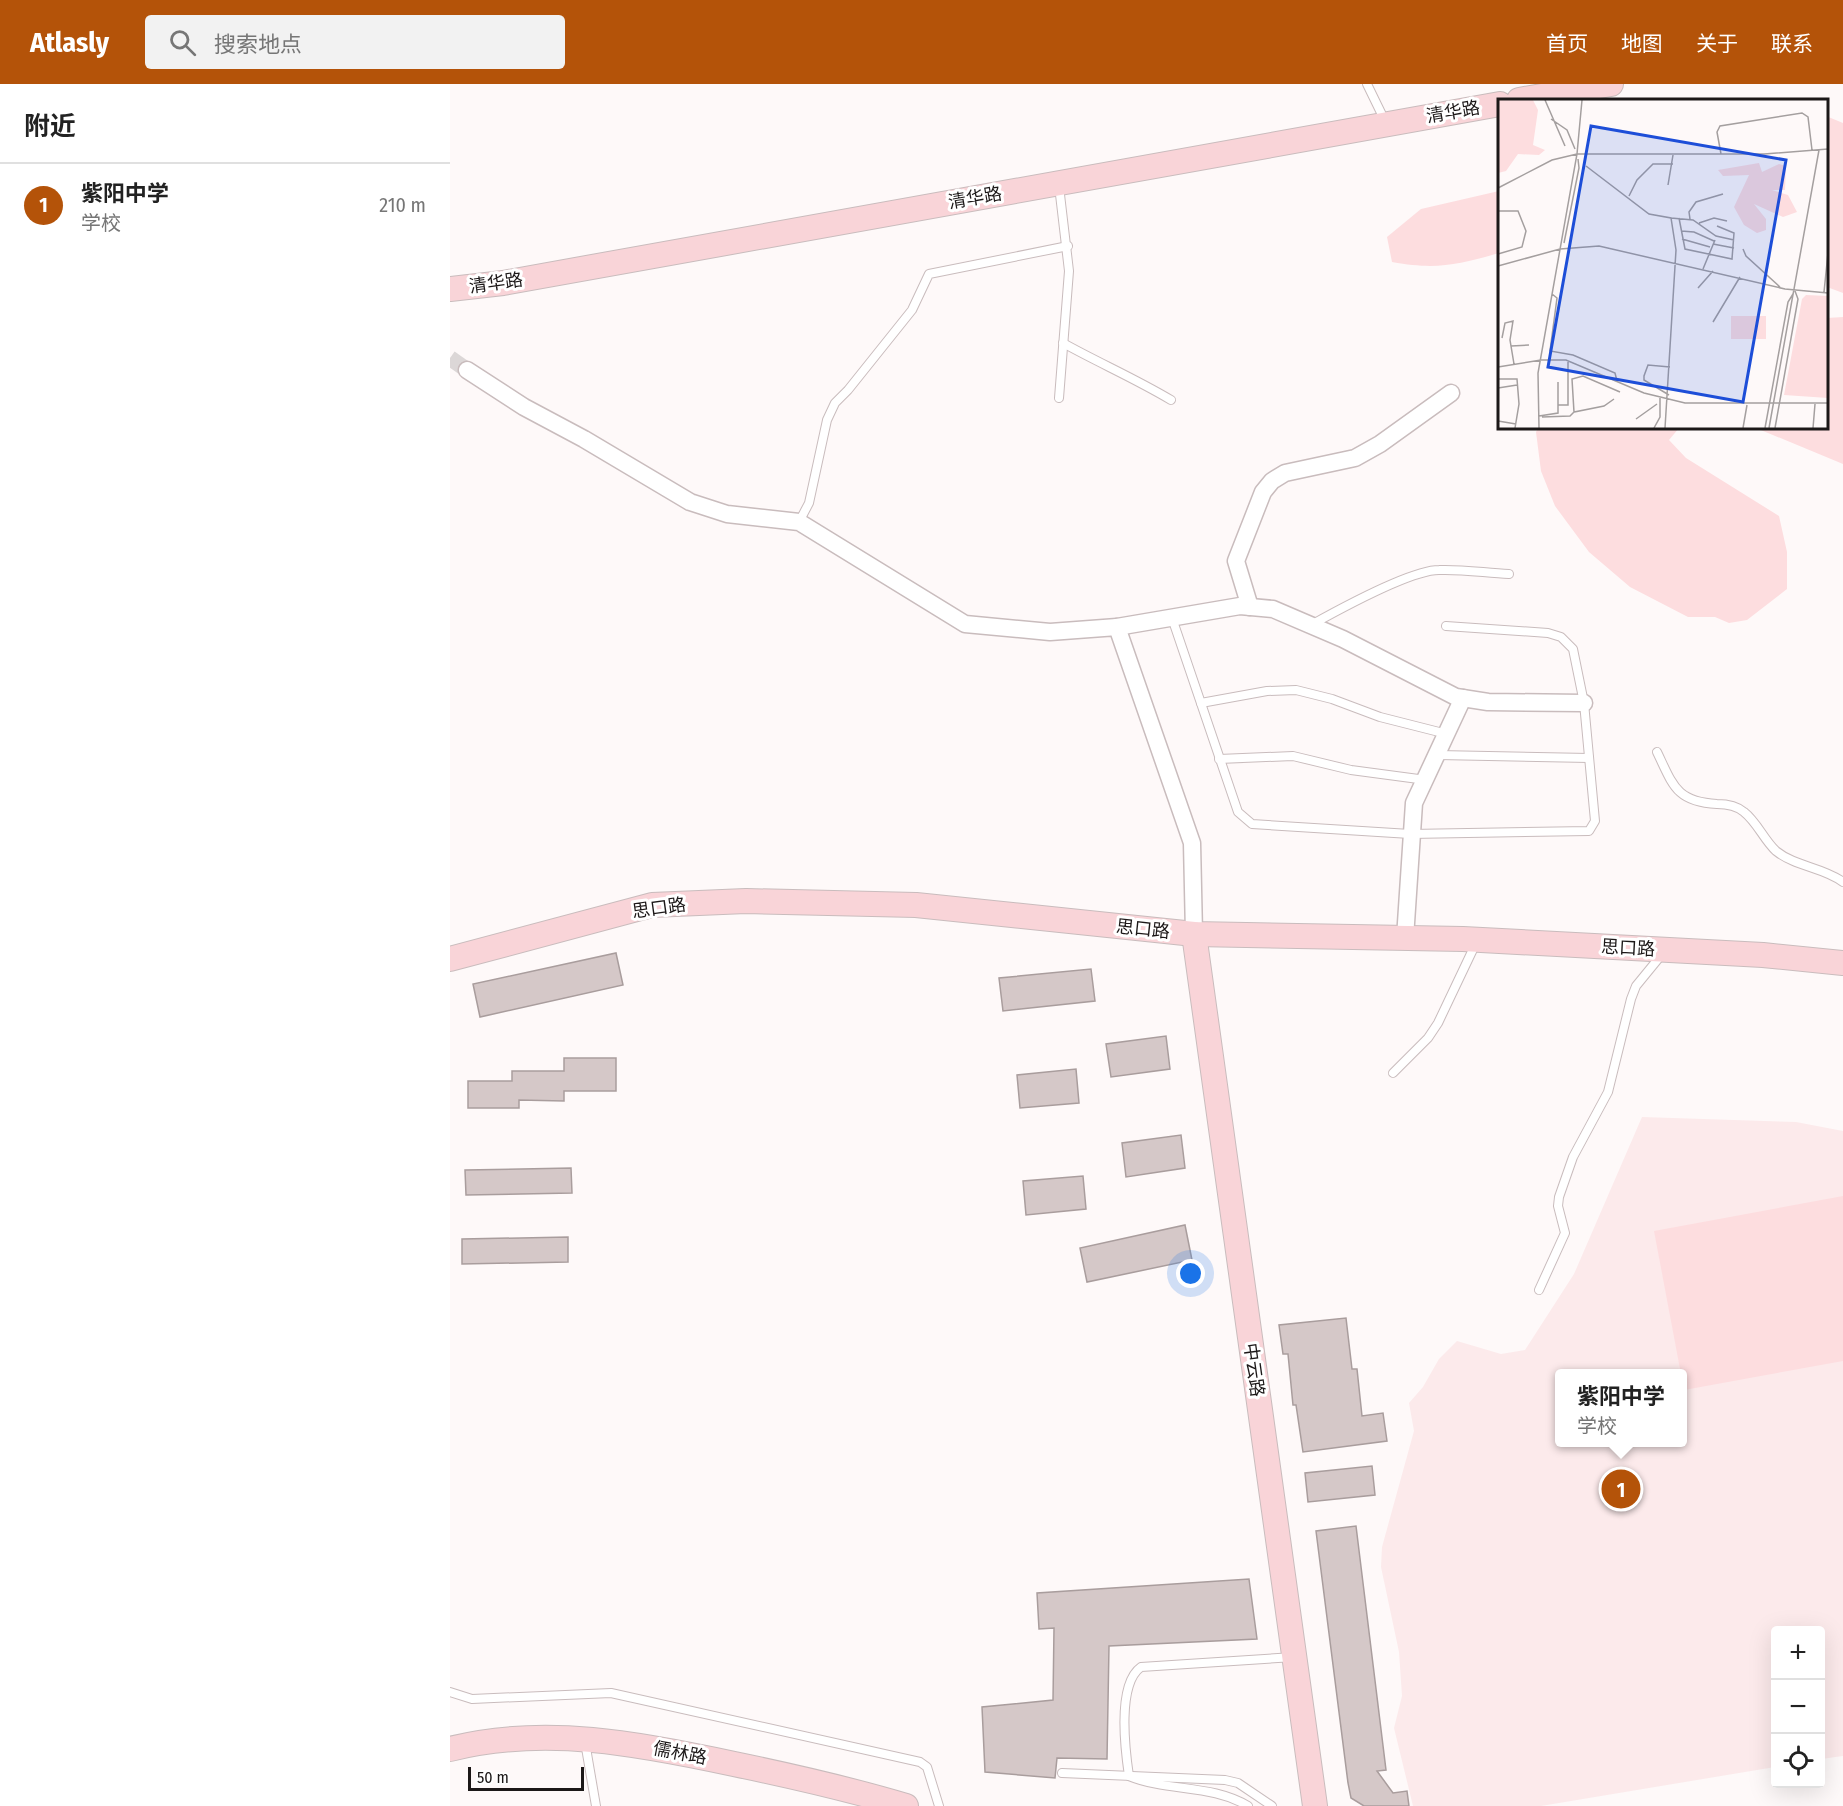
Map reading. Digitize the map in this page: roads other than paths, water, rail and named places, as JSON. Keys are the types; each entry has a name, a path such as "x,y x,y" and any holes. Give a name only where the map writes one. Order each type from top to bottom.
{"street":[{"path":"1525,99 1611,84"},
{"name":"清华路","path":"450,289 503,283 1498,104"},
{"path":"467,370 524,407 690,502 728,514 799,522 965,624 1050,632 1117,627 1240,606 1273,609 1463,698 1488,702 1584,703"},
{"path":"1250,607 1236,561 1263,492 1272,481 1285,473 1355,458 1380,444 1451,393"},
{"path":"1117,627 1192,843 1194,934"},
{"path":"1405,938 1410,834 1414,803 1463,698"},
{"name":"思口路","path":"450,959 652,905 746,900 916,905 1194,934 1477,940 1666,950 1843,963"},
{"name":"中云路","path":"1194,934 1315,1806"},
{"name":"儒林路","path":"450,1749 476,1742 584,1739 630,1743 795,1777 906,1806"}],"lane":[{"path":"1367,84 1387,124"},
{"path":"1058,183 1068,246 1069,271 1059,398"},
{"path":"799,522 809,503 827,420 835,403 912,310 929,274 1068,246"},
{"path":"1063,343 1111,370 1139,380 1171,400"},
{"path":"1311,625 1342,608 1419,574 1437,570 1509,574"},
{"path":"1172,618 1238,812 1252,824 1410,834 1589,831 1595,821 1584,703 1573,650 1561,636 1446,626"},
{"path":"1201,703 1267,691 1296,690 1332,699 1380,717 1448,734"},
{"path":"1657,752 1674,786 1684,798 1697,803 1726,804 1743,811 1776,850 1793,861 1831,873 1843,882"},
{"path":"1438,755 1589,758"},
{"path":"1219,759 1293,756 1351,770 1426,780"},
{"path":"1393,1073 1428,1038 1438,1023 1477,940"},
{"path":"1539,1290 1565,1233 1558,1206 1559,1197 1573,1157 1608,1092 1631,999 1636,986 1666,950"},
{"path":"1129,1776 1124,1750 1127,1694 1133,1672 1141,1667 1294,1656"},
{"path":"450,1692 472,1699 611,1693 920,1762 927,1767 939,1806"},
{"path":"584,1739 597,1806"},
{"path":"1062,1773 1225,1780 1238,1783 1272,1806"},
{"path":"1129,1776 1145,1782 1228,1794 1248,1806"}],"tunnel":[{"path":"450,358 467,370"}],"place":[{"name":"紫阳中学","path":"1621,1489"}]}
